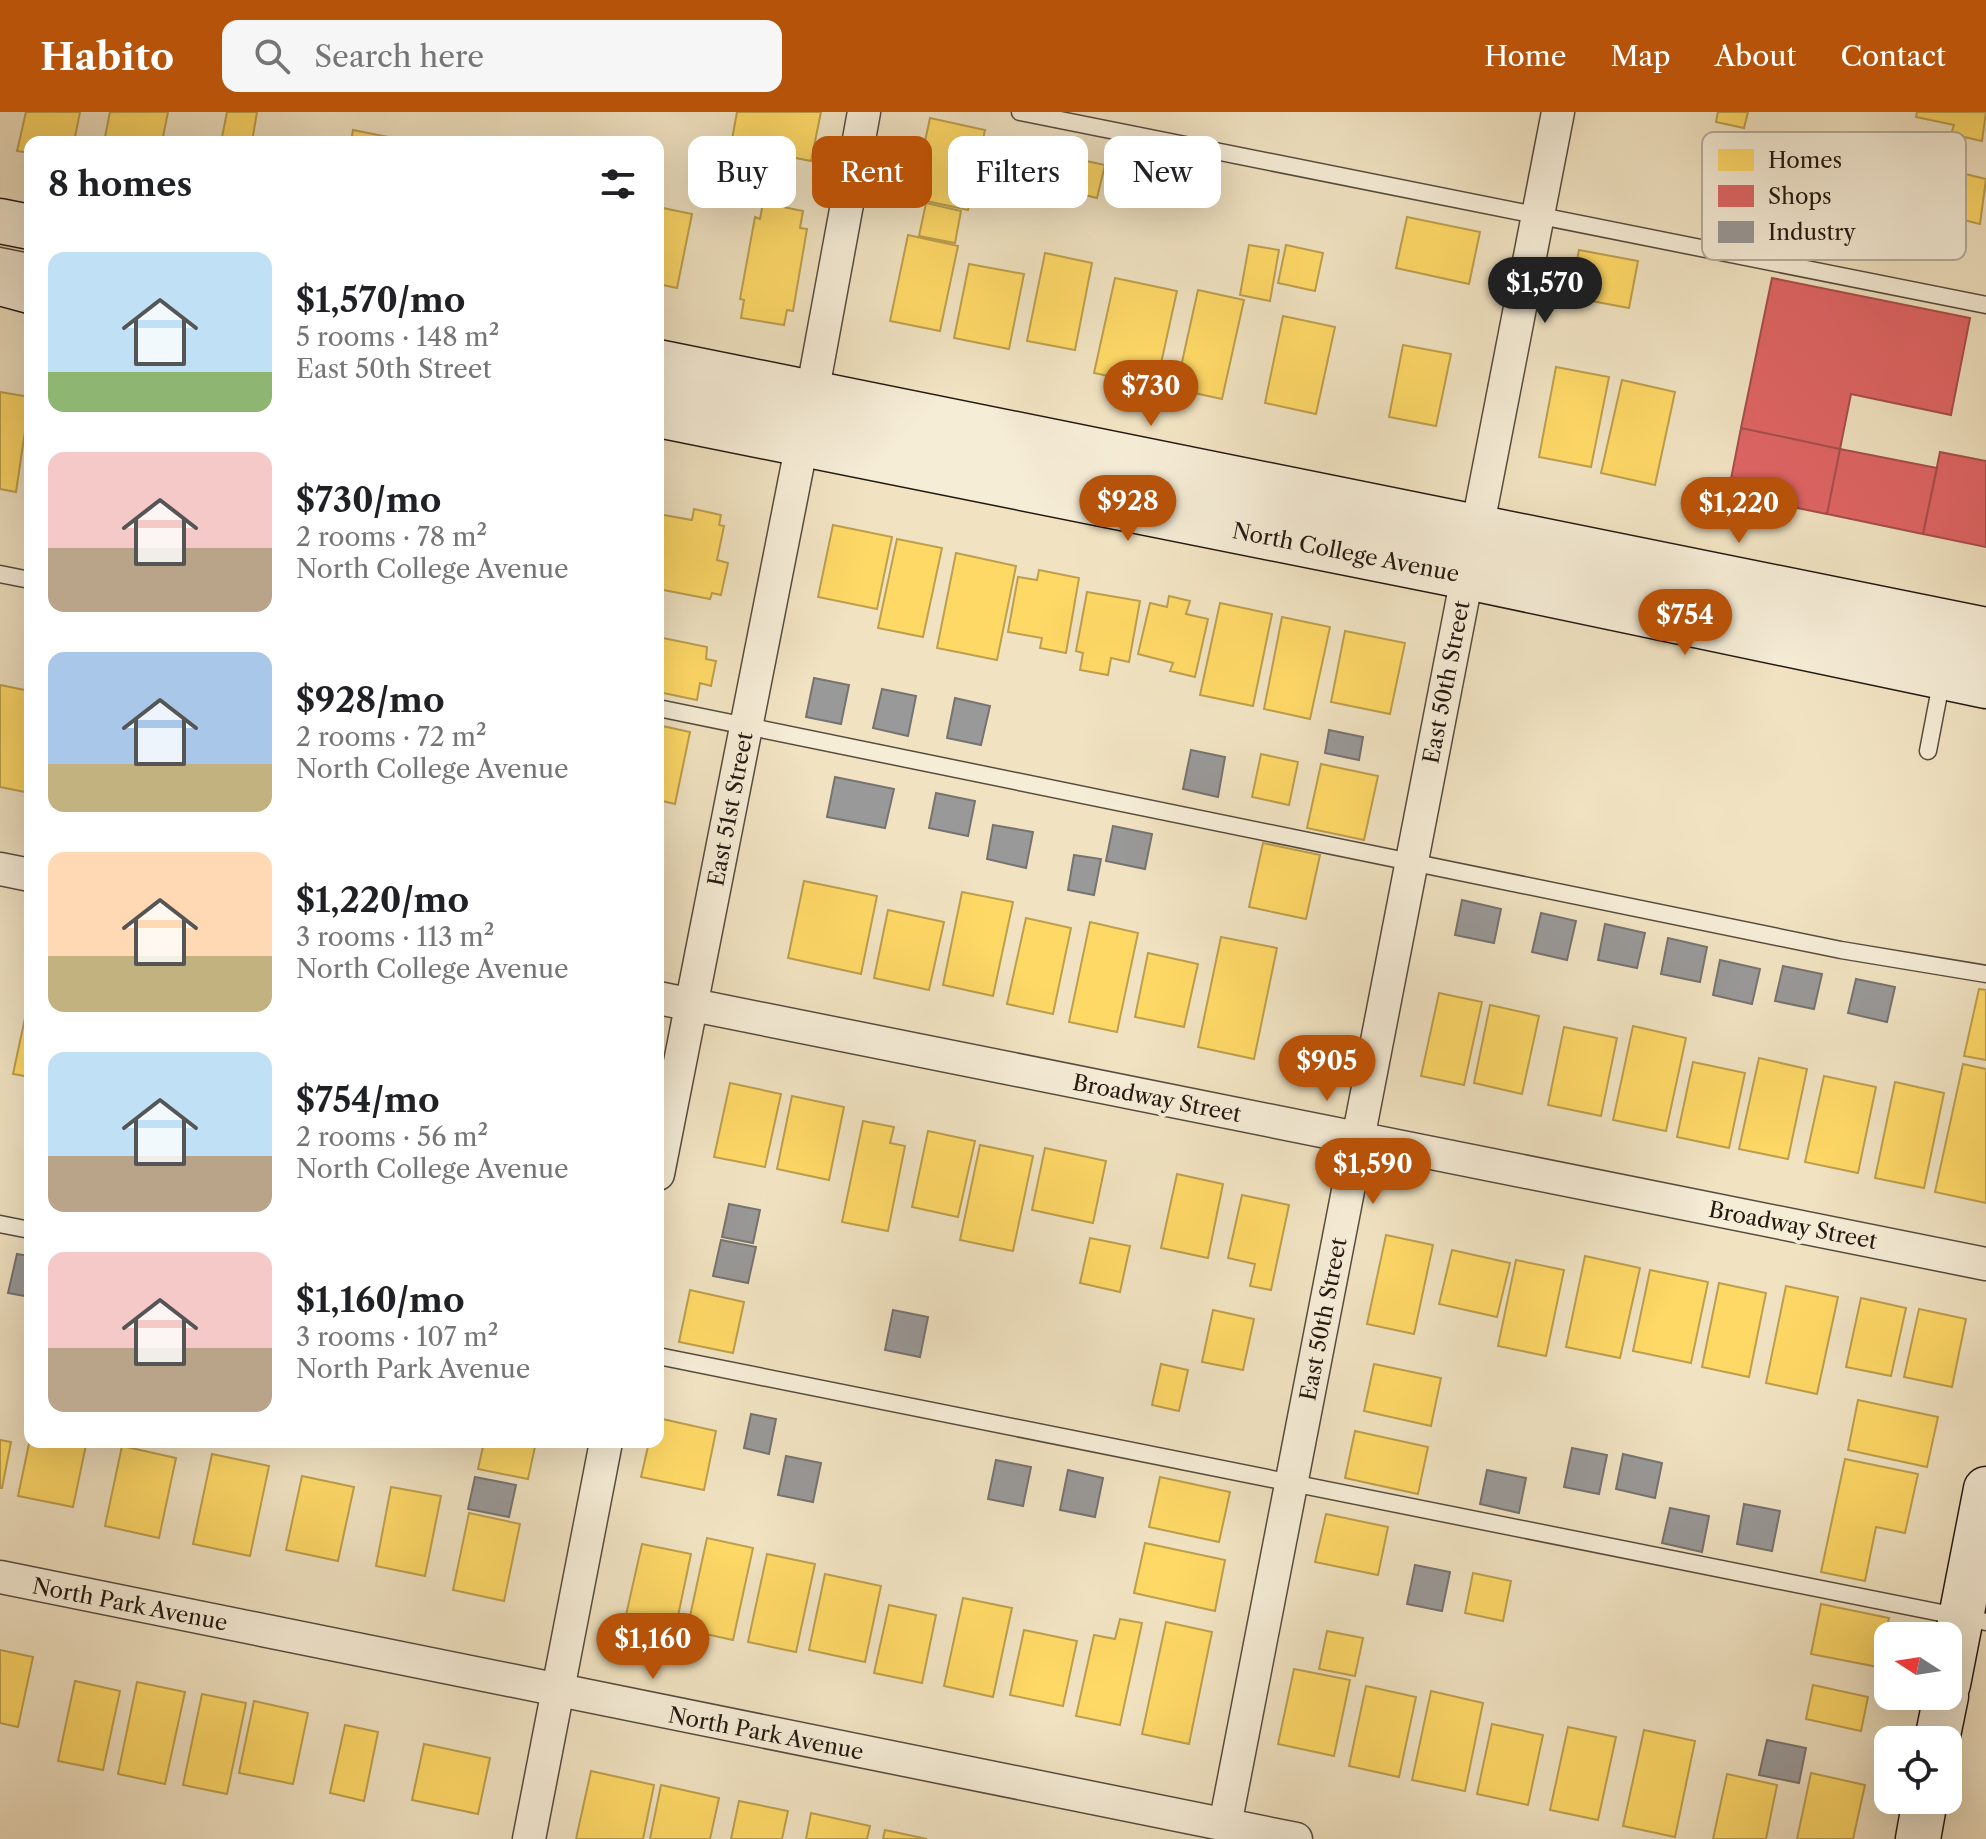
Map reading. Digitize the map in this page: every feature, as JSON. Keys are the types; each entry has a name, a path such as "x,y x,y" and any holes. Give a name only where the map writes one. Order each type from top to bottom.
{"main road":[{"path":"0,221 24,226"},
{"path":"0,283 24,289"},
{"path":"664,363 1986,630"},
{"name":"North College Avenue","path":"664,416 1467,577 1986,686"},
{"path":"1962,1650 1974,1620 1986,1489"},
{"path":"1918,1839 1922,1814"}],"street":[{"path":"812,394 864,112"},
{"path":"1477,529 1558,112"},
{"name":"East 51st Street","path":"664,1143 802,443"},
{"name":"East 50th Street","path":"1225,1825 1467,577"},
{"path":"0,869 24,874"},
{"name":"Broadway Street","path":"664,999 1986,1264"},
{"path":"529,1839 605,1448"},
{"name":"North Park Avenue","path":"0,1577 1296,1839"}],"lane":[{"path":"1020,112 1702,249"},
{"path":"0,256 24,261"},
{"path":"1759,260 1986,305"},
{"name":"North College Avenue","path":"664,390 1986,658"},
{"path":"0,574 24,579"},
{"path":"1928,751 1942,676"},
{"path":"664,709 1841,950 1986,974"},
{"path":"0,1224 24,1229"},
{"path":"664,1357 1749,1572 1974,1620"}],"building: Homes":[{"path":"26,112 80,112 75,136 24,136 24,152 17,151"},
{"path":"110,112 168,112 163,136 105,136"},
{"path":"227,112 257,112 253,136 222,136"},
{"path":"737,112 821,112 816,136 812,136 811,161 796,158 796,136 733,136"},
{"path":"1718,112 1748,112 1744,128 1716,122"},
{"path":"1917,112 1986,112 1982,141 1966,137 1966,132 1952,132 1954,125 1916,117"},
{"path":"930,118 985,130 984,136 948,136 948,206 932,202 932,136 926,136"},
{"path":"353,130 384,136 352,136"},
{"path":"1088,161 1104,165 1097,198 1088,196"},
{"path":"1966,174 1986,179 1980,224 1966,221"},
{"path":"932,204 961,211 955,243 919,236 925,208 932,208"},
{"path":"664,208 692,214 677,288 664,285"},
{"path":"762,208 803,211 800,228 807,229 793,311 787,310 784,325 741,318 744,300 740,299 755,217 760,219"},
{"path":"1407,217 1480,232 1469,284 1396,268"},
{"path":"908,235 958,246 940,331 890,321"},
{"path":"1249,245 1279,250 1270,301 1240,295"},
{"path":"1286,245 1323,253 1315,291 1278,283"},
{"path":"1579,250 1638,261 1629,308 1570,297"},
{"path":"1045,253 1092,263 1075,350 1027,341"},
{"path":"969,264 1024,274 1009,349 954,338"},
{"path":"1115,278 1177,291 1156,386 1094,373"},
{"path":"1198,290 1244,300 1222,399 1176,389"},
{"path":"1283,316 1335,327 1316,414 1265,403"},
{"path":"1403,345 1451,354 1436,426 1389,417"},
{"path":"1556,367 1609,377 1591,467 1539,457"},
{"path":"1622,380 1675,392 1655,485 1601,473"},
{"path":"0,392 24,396 24,438 16,492 0,489"},
{"path":"694,509 721,515 719,525 724,526 717,560 728,563 721,595 712,593 710,599 664,590 664,515 692,520"},
{"path":"833,525 892,537 877,609 818,597"},
{"path":"897,539 942,548 923,637 878,628"},
{"path":"956,553 1016,566 997,660 937,648"},
{"path":"1039,570 1079,578 1066,653 1040,648 1042,638 1008,632 1018,577 1037,580"},
{"path":"1087,592 1140,601 1129,662 1111,658 1108,675 1080,670 1083,653 1076,651"},
{"path":"1169,596 1190,601 1186,614 1208,619 1195,677 1170,671 1173,663 1138,654 1150,603 1167,607"},
{"path":"1220,603 1272,614 1253,706 1200,695"},
{"path":"1282,617 1330,627 1310,719 1264,709"},
{"path":"1345,631 1405,643 1390,714 1331,702"},
{"path":"664,638 707,647 706,659 716,661 711,686 700,683 697,700 664,693"},
{"path":"0,685 24,690 24,792 0,787"},
{"path":"664,726 690,732 675,804 664,801"},
{"path":"1261,754 1298,762 1289,805 1252,797"},
{"path":"1321,764 1378,776 1364,840 1307,828"},
{"path":"1263,843 1320,855 1306,919 1249,907"},
{"path":"804,881 877,896 861,974 788,958"},
{"path":"962,892 1013,902 993,996 943,985"},
{"path":"888,910 944,922 929,990 874,978"},
{"path":"1026,918 1071,928 1053,1014 1007,1004"},
{"path":"1090,922 1138,933 1117,1032 1069,1022"},
{"path":"1221,937 1277,948 1254,1059 1198,1047"},
{"path":"1148,953 1198,964 1184,1027 1135,1017"},
{"path":"1979,989 1986,990 1986,1060 1964,1056"},
{"path":"1439,993 1482,1002 1464,1085 1421,1076"},
{"path":"1490,1005 1539,1016 1522,1094 1474,1083"},
{"path":"24,1023 24,1076 13,1074"},
{"path":"1633,1026 1686,1038 1666,1131 1613,1120"},
{"path":"1564,1027 1617,1038 1601,1116 1548,1105"},
{"path":"1759,1058 1807,1069 1788,1159 1739,1149"},
{"path":"1693,1062 1745,1073 1729,1148 1677,1137"},
{"path":"1963,1064 1986,1069 1986,1203 1935,1192"},
{"path":"1824,1076 1876,1087 1858,1173 1805,1162"},
{"path":"1895,1082 1944,1093 1924,1188 1875,1178"},
{"path":"730,1083 781,1094 765,1167 714,1157"},
{"path":"792,1096 844,1107 829,1180 777,1169"},
{"path":"863,1121 894,1127 890,1143 905,1146 888,1231 842,1222"},
{"path":"928,1131 975,1141 958,1217 912,1207"},
{"path":"980,1145 1033,1156 1013,1251 960,1240"},
{"path":"1045,1148 1106,1161 1093,1223 1032,1210"},
{"path":"1177,1174 1223,1184 1208,1258 1161,1248"},
{"path":"1242,1195 1289,1205 1271,1290 1250,1286 1255,1264 1228,1258"},
{"path":"1386,1235 1433,1245 1414,1334 1367,1324"},
{"path":"1090,1238 1130,1246 1120,1292 1080,1283"},
{"path":"1452,1250 1510,1263 1497,1317 1439,1304"},
{"path":"1585,1256 1640,1268 1620,1358 1566,1347"},
{"path":"1516,1260 1564,1270 1546,1356 1498,1346"},
{"path":"1650,1270 1708,1282 1691,1363 1633,1351"},
{"path":"1719,1283 1766,1293 1749,1377 1702,1367"},
{"path":"1786,1286 1838,1297 1817,1394 1766,1383"},
{"path":"690,1290 744,1302 733,1353 679,1342"},
{"path":"1861,1298 1906,1308 1891,1376 1846,1367"},
{"path":"1919,1309 1966,1319 1952,1387 1904,1377"},
{"path":"1213,1310 1254,1319 1243,1370 1202,1362"},
{"path":"1161,1364 1188,1370 1179,1411 1152,1405"},
{"path":"1374,1364 1441,1378 1431,1426 1364,1411"},
{"path":"1858,1400 1938,1417 1927,1467 1848,1450"},
{"path":"664,1419 716,1431 704,1490 641,1477 648,1448 664,1448"},
{"path":"1355,1431 1428,1447 1418,1494 1345,1478"},
{"path":"0,1440 11,1442 2,1488 0,1488"},
{"path":"28,1448 85,1448 73,1507 18,1496"},
{"path":"122,1448 176,1458 159,1538 105,1526"},
{"path":"483,1448 535,1448 528,1479 478,1469"},
{"path":"212,1454 269,1466 250,1556 193,1544"},
{"path":"1845,1459 1918,1474 1905,1533 1876,1527 1865,1581 1821,1572"},
{"path":"302,1476 354,1487 338,1561 286,1550"},
{"path":"1160,1477 1230,1492 1219,1542 1149,1527"},
{"path":"391,1487 441,1496 425,1576 376,1566"},
{"path":"469,1513 520,1524 504,1601 453,1590"},
{"path":"1326,1514 1388,1527 1378,1575 1315,1562"},
{"path":"707,1538 753,1548 733,1640 687,1630"},
{"path":"1145,1543 1225,1560 1215,1611 1134,1593"},
{"path":"642,1544 691,1554 674,1635 624,1624"},
{"path":"767,1554 815,1564 796,1652 748,1642"},
{"path":"1473,1573 1511,1581 1503,1621 1465,1613"},
{"path":"825,1574 881,1586 865,1662 809,1650"},
{"path":"963,1598 1012,1608 993,1697 944,1686"},
{"path":"1821,1604 1889,1618 1888,1622 1874,1622 1874,1666 1811,1654"},
{"path":"889,1605 936,1615 922,1683 874,1673"},
{"path":"1120,1619 1142,1623 1120,1725 1076,1716 1094,1635 1115,1639"},
{"path":"1166,1622 1212,1632 1189,1744 1142,1734"},
{"path":"1024,1630 1077,1641 1063,1706 1010,1695"},
{"path":"1327,1631 1363,1638 1355,1676 1319,1669"},
{"path":"0,1650 33,1657 18,1727 0,1723"},
{"path":"1294,1669 1350,1680 1334,1756 1278,1744"},
{"path":"75,1681 120,1691 103,1770 58,1761"},
{"path":"137,1682 185,1692 165,1784 118,1774"},
{"path":"1813,1685 1868,1697 1861,1731 1806,1719"},
{"path":"1366,1686 1416,1697 1399,1777 1349,1766"},
{"path":"1431,1691 1483,1703 1465,1791 1412,1780"},
{"path":"202,1694 246,1703 227,1794 183,1785"},
{"path":"254,1701 308,1713 293,1784 239,1773"},
{"path":"1492,1724 1543,1735 1528,1805 1477,1794"},
{"path":"345,1725 378,1732 364,1801 330,1793"},
{"path":"1568,1727 1616,1737 1598,1820 1550,1810"},
{"path":"1644,1730 1695,1741 1675,1837 1623,1826"},
{"path":"424,1744 490,1758 478,1814 412,1800"},
{"path":"591,1771 654,1785 643,1839 576,1839"},
{"path":"1811,1773 1865,1785 1853,1839 1797,1839"},
{"path":"1727,1774 1777,1785 1766,1839 1713,1839"},
{"path":"661,1785 719,1798 710,1839 650,1839"},
{"path":"739,1801 788,1811 782,1839 731,1839"},
{"path":"811,1813 870,1826 867,1839 806,1839"},
{"path":"885,1830 927,1839 883,1839"}],"building: Shops":[{"path":"1772,278 1970,318 1951,415 1851,394 1840,449 1741,428"},
{"path":"1741,428 1840,449 1827,514 1728,494"},
{"path":"1840,449 1937,468 1923,534 1827,514"},
{"path":"1940,452 1986,461 1986,547 1923,534"}],"building: Industry":[{"path":"814,678 849,685 841,724 806,717"},
{"path":"882,689 916,696 908,736 873,728"},
{"path":"955,698 990,706 981,745 947,738"},
{"path":"1329,730 1363,737 1359,760 1325,753"},
{"path":"1191,750 1225,757 1218,797 1183,789"},
{"path":"835,777 894,789 885,828 827,817"},
{"path":"936,793 975,801 968,836 929,828"},
{"path":"993,825 1033,832 1026,868 987,859"},
{"path":"1113,826 1152,834 1145,869 1106,861"},
{"path":"1074,855 1101,859 1094,895 1068,890"},
{"path":"1462,900 1501,909 1494,943 1455,935"},
{"path":"1541,913 1576,921 1567,960 1532,952"},
{"path":"1605,924 1645,933 1637,968 1598,960"},
{"path":"1668,938 1707,947 1700,982 1661,974"},
{"path":"1720,960 1760,969 1752,1004 1713,995"},
{"path":"1783,966 1822,974 1814,1009 1775,1001"},
{"path":"1856,979 1895,987 1887,1022 1848,1013"},
{"path":"729,1204 760,1210 753,1243 722,1237"},
{"path":"721,1240 756,1247 748,1283 713,1276"},
{"path":"17,1254 24,1255 24,1296 8,1293"},
{"path":"893,1310 928,1317 920,1357 885,1350"},
{"path":"751,1414 776,1419 769,1454 744,1448"},
{"path":"1572,1448 1607,1455 1599,1494 1564,1487"},
{"path":"1623,1454 1662,1463 1655,1498 1616,1489"},
{"path":"786,1456 821,1463 813,1502 778,1495"},
{"path":"996,1460 1031,1467 1023,1506 988,1499"},
{"path":"1068,1470 1103,1478 1095,1517 1060,1510"},
{"path":"1487,1470 1526,1478 1519,1513 1480,1504"},
{"path":"475,1477 516,1485 509,1517 468,1509"},
{"path":"1744,1504 1780,1511 1772,1551 1737,1544"},
{"path":"1670,1508 1709,1516 1702,1552 1662,1543"},
{"path":"1415,1565 1450,1572 1442,1611 1407,1604"},
{"path":"1767,1740 1806,1748 1799,1783 1759,1775"}]}
